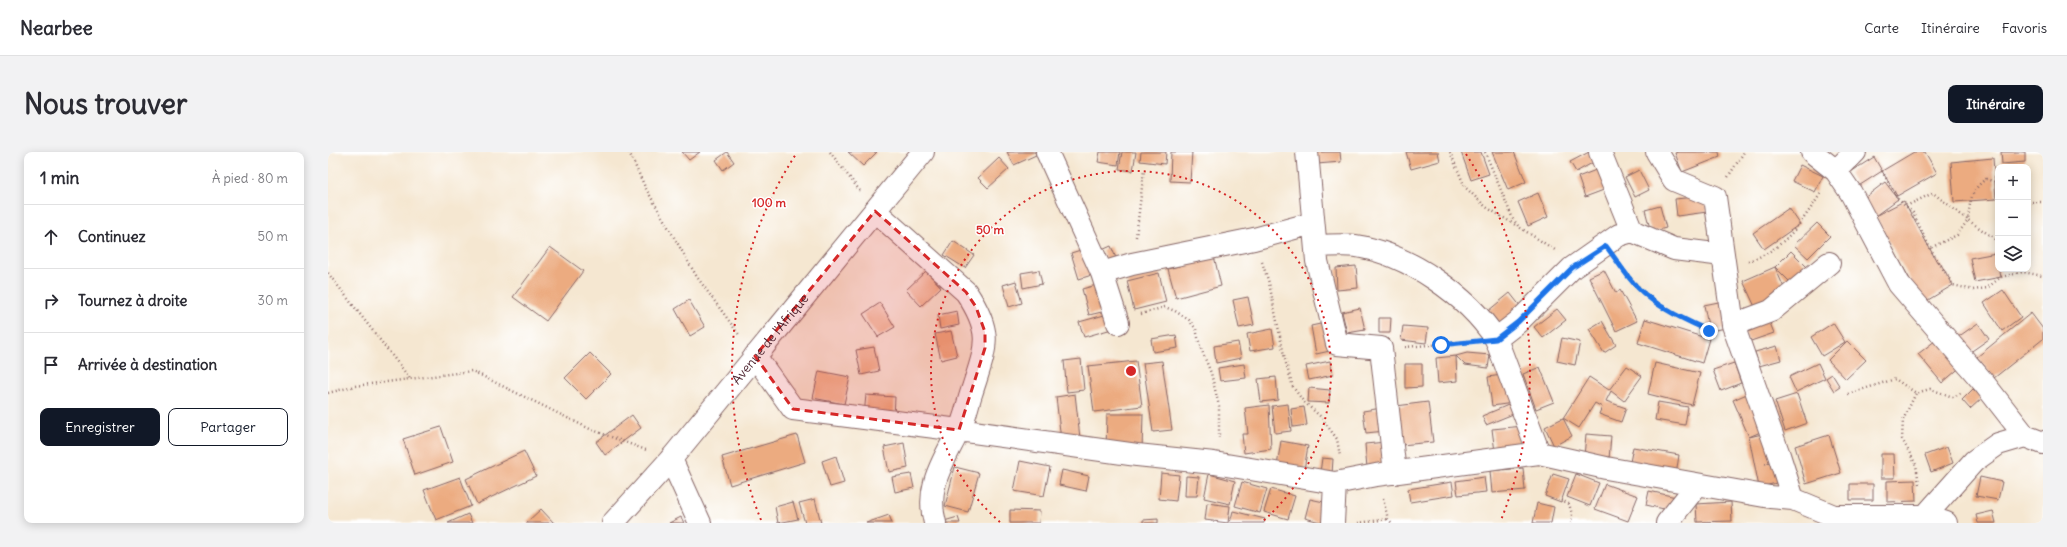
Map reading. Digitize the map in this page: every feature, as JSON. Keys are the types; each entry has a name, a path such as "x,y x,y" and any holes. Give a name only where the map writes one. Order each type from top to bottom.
{"street":[{"name":"Avenue de l'Afrique","path":"613,523 671,459 923,152"},
{"path":"1047,152 1102,273 1118,323"},
{"path":"1307,152 1317,262 1337,344 1381,348 1395,473"},
{"path":"1600,152 1632,230 1674,249 1724,262"},
{"path":"1657,152 1674,180 1715,198 1733,325 1779,455 1792,499"},
{"path":"1812,152 1836,171 1851,193 1900,284 2034,440"},
{"path":"1836,171 1855,152"},
{"path":"875,211 966,292 976,307 985,332 985,348 959,430 938,467 932,490 934,523"},
{"path":"1102,273 1132,264 1254,239 1313,223"},
{"path":"1496,339 1518,322 1572,268 1620,235 1632,230"},
{"path":"1316,246 1356,246 1386,254 1424,272 1461,297 1483,320 1496,339 1540,453"},
{"path":"1733,325 1771,311 1829,263"},
{"path":"755,356 793,409 1137,455 1214,463 1340,482 1540,453 1606,468 1770,497 1792,499 1834,516 1925,516 1946,523"},
{"path":"1925,516 1974,461 1998,444 2034,440"},
{"path":"671,459 700,523"},
{"path":"1333,523 1340,482"},
{"path":"1666,523 1697,484"}],"path":[{"path":"629,152 645,187 697,277 755,356"},
{"path":"830,152 875,211"},
{"path":"1450,152 1465,187 1486,207 1553,248 1572,268"},
{"path":"1485,152 1513,218 1519,227"},
{"path":"1132,264 1144,170"},
{"path":"1724,262 1764,256 1779,245 1800,224 1836,171"},
{"path":"1882,171 1898,199 1914,213 1930,248 1953,285 1973,290 1987,288 2000,277 2023,272 2043,276"},
{"path":"1930,248 1957,235 1968,220 1971,196 1978,185 1986,179 1995,182"},
{"path":"1906,206 1933,193 1995,239"},
{"path":"2031,202 2043,202"},
{"path":"1254,239 1269,283 1285,360 1293,386 1303,401 1321,417 1337,438 1340,482"},
{"path":"1606,246 1632,282 1647,297 1685,320 1709,331 1719,331 1733,325"},
{"path":"328,273 411,380"},
{"path":"1118,323 1155,308 1164,307 1175,311 1188,320 1196,329 1200,346 1211,373 1219,406 1219,435 1214,463"},
{"path":"1381,348 1412,347 1496,339"},
{"path":"328,393 355,386 472,371 590,429 671,459"},
{"path":"1848,394 1894,379 1916,393"},
{"path":"1925,516 1916,465 1902,439 1903,420 1916,393 1930,388 1953,397 1983,382"},
{"path":"1561,500 1569,504 1572,514 1570,523"},
{"path":"1357,523 1388,519"}],"highlighted area":[{"path":"875,211 966,292 976,307 985,332 985,348 959,430 793,409 755,356"}],"building":[{"path":"682,152 700,152 689,160"},
{"path":"727,152 734,162 723,170 716,160"},
{"path":"848,152 877,152 863,166"},
{"path":"1007,152 1035,152 1036,155 1014,165"},
{"path":"1100,152 1120,152 1118,165 1098,162"},
{"path":"1122,152 1136,152 1133,171 1119,169"},
{"path":"1141,152 1166,152 1165,164 1140,161"},
{"path":"1171,152 1192,152 1190,182 1170,181"},
{"path":"1316,152 1340,152 1341,162 1317,164"},
{"path":"1406,152 1438,152 1440,161 1411,169"},
{"path":"1461,152 1481,152 1489,174 1471,180"},
{"path":"1492,152 1514,152 1526,182 1508,190"},
{"path":"1589,152 1594,162 1576,172 1570,162"},
{"path":"1719,152 1720,157 1682,172 1675,153"},
{"path":"1914,152 1925,152 1937,173 1897,196 1882,171"},
{"path":"2001,152 2025,152 2025,162 2002,164"},
{"path":"1874,157 1882,171 1857,187 1849,173"},
{"path":"999,158 1009,169 988,188 978,178"},
{"path":"1993,158 1995,199 1954,202 1951,162"},
{"path":"1800,165 1823,176 1815,192 1792,181"},
{"path":"1601,168 1609,188 1585,197 1578,177"},
{"path":"1639,170 1649,190 1635,197 1625,177"},
{"path":"1885,182 1898,199 1875,216 1863,199"},
{"path":"1538,193 1548,217 1528,226 1518,202"},
{"path":"1705,196 1707,212 1677,216 1675,199"},
{"path":"1904,201 1937,262 1939,261 1953,285 1923,303 1875,216"},
{"path":"1660,206 1666,228 1651,232 1645,210"},
{"path":"1789,208 1800,224 1764,249 1753,233"},
{"path":"1817,223 1830,236 1808,258 1794,245"},
{"path":"953,241 974,255 965,268 944,255"},
{"path":"1111,246 1118,263 1109,266 1102,250"},
{"path":"550,247 583,271 546,321 513,297"},
{"path":"1087,248 1095,274 1079,279 1071,253"},
{"path":"1791,251 1810,270 1794,286 1775,267"},
{"path":"1995,253 1995,272 2000,272 2001,277 1975,282 1970,258"},
{"path":"1214,256 1221,286 1176,298 1168,269"},
{"path":"1356,266 1358,288 1337,290 1336,268"},
{"path":"1775,267 1788,297 1757,311 1743,281"},
{"path":"1039,270 1042,284 1023,288 1021,273"},
{"path":"1604,270 1616,293 1620,290 1637,321 1616,331 1589,277"},
{"path":"926,271 941,287 921,306 906,290"},
{"path":"1159,273 1166,302 1134,310 1127,281"},
{"path":"1016,281 1022,303 1009,307 1003,285"},
{"path":"1100,284 1106,311 1089,315 1082,289"},
{"path":"2003,290 2021,317 2002,331 1984,303"},
{"path":"1510,293 1525,312 1504,329 1488,311"},
{"path":"1248,297 1254,325 1239,328 1233,300"},
{"path":"689,300 705,327 690,336 675,309"},
{"path":"1728,300 1733,327 1709,331 1704,305"},
{"path":"880,303 895,327 878,337 863,314"},
{"path":"1360,308 1365,330 1347,333 1342,312"},
{"path":"1557,309 1566,320 1543,338 1534,327"},
{"path":"957,311 959,325 940,329 938,315"},
{"path":"1766,313 1774,333 1748,342 1741,321"},
{"path":"2031,313 2043,329 2043,339 1994,378 1977,357"},
{"path":"1108,314 1112,329 1084,337 1079,322"},
{"path":"1379,318 1391,318 1390,333 1379,333"},
{"path":"1645,319 1709,339 1702,363 1638,343"},
{"path":"1602,321 1616,345 1604,353 1589,329"},
{"path":"1325,323 1330,351 1316,354 1311,326"},
{"path":"1833,323 1845,342 1822,356 1811,337"},
{"path":"1978,323 1989,339 1969,353 1958,337"},
{"path":"1403,326 1428,328 1426,343 1401,340"},
{"path":"1272,329 1275,347 1250,351 1247,334"},
{"path":"951,331 957,356 941,360 935,334"},
{"path":"1176,335 1178,348 1153,352 1151,339"},
{"path":"1940,337 1963,365 1942,383 1918,354"},
{"path":"1562,338 1580,342 1575,365 1557,361"},
{"path":"1847,341 1866,360 1846,379 1828,360"},
{"path":"1238,342 1241,358 1216,363 1214,346"},
{"path":"1777,346 1781,360 1759,366 1755,352"},
{"path":"874,347 879,371 861,375 856,350"},
{"path":"590,353 611,374 586,399 565,378"},
{"path":"1467,353 1490,355 1488,368 1465,365 1456,356"},
{"path":"1456,356 1457,381 1438,383 1436,358"},
{"path":"1081,359 1084,390 1067,392 1064,361"},
{"path":"1136,361 1142,406 1094,412 1088,366"},
{"path":"1162,361 1172,430 1153,432 1143,363"},
{"path":"1330,361 1333,375 1309,380 1306,366"},
{"path":"1655,363 1700,373 1692,405 1648,394"},
{"path":"1734,363 1741,383 1721,391 1713,370"},
{"path":"1818,363 1825,378 1796,392 1789,377"},
{"path":"1244,364 1246,378 1220,381 1218,368"},
{"path":"1405,364 1422,364 1422,387 1405,388"},
{"path":"1627,366 1642,376 1624,401 1611,391 1606,401 1626,408 1621,422 1599,414 1602,407 1595,403 1579,428 1563,418 1589,377 1609,390"},
{"path":"1540,367 1554,402 1536,409 1523,374"},
{"path":"819,371 850,377 844,404 813,398"},
{"path":"1509,374 1518,412 1486,425 1482,416 1513,403 1492,406 1488,377"},
{"path":"1832,374 1840,387 1834,391 1826,378"},
{"path":"1276,377 1278,400 1261,402 1258,379"},
{"path":"1309,388 1330,390 1329,403 1308,402"},
{"path":"1973,389 1982,398 1970,409 1962,400"},
{"path":"1749,393 1765,430 1749,437 1733,400"},
{"path":"1075,394 1080,438 1061,440 1056,397"},
{"path":"1797,394 1807,423 1785,431 1775,401"},
{"path":"866,395 895,397 894,417 864,415"},
{"path":"1428,402 1433,442 1401,445 1396,406"},
{"path":"1658,402 1688,407 1685,425 1655,420"},
{"path":"1288,404 1291,431 1275,433 1272,406"},
{"path":"1269,405 1271,449 1244,453 1242,434 1248,434 1245,408"},
{"path":"1304,407 1307,425 1293,427 1291,409"},
{"path":"1382,408 1385,431 1366,433 1363,411"},
{"path":"1107,414 1143,414 1142,450 1106,450"},
{"path":"632,415 641,428 605,455 596,442"},
{"path":"1563,418 1572,436 1554,446 1545,427"},
{"path":"1524,426 1526,449 1495,452 1492,429"},
{"path":"441,427 453,462 415,475 403,439"},
{"path":"1767,433 1773,461 1765,464 1777,461 1781,482 1759,487 1749,437"},
{"path":"1586,434 1611,436 1609,459 1584,457"},
{"path":"797,435 805,462 730,485 722,457"},
{"path":"1829,435 1841,473 1806,484 1795,446"},
{"path":"1281,441 1308,446 1304,470 1277,466"},
{"path":"1386,442 1387,467 1367,468 1365,444"},
{"path":"904,443 908,468 889,472 884,447"},
{"path":"1633,447 1679,455 1676,475 1629,467"},
{"path":"1947,447 1953,463 1931,472 1925,455"},
{"path":"524,451 536,476 477,504 466,479"},
{"path":"1881,454 1894,454 1895,478 1881,478"},
{"path":"836,456 844,483 830,487 822,461"},
{"path":"1322,458 1333,459 1332,474 1320,473"},
{"path":"1020,461 1050,467 1044,496 1014,491"},
{"path":"955,467 979,473 968,512 945,506"},
{"path":"1523,468 1525,490 1492,493 1490,471"},
{"path":"1062,470 1089,476 1086,491 1059,485"},
{"path":"1161,473 1179,475 1176,501 1159,499"},
{"path":"911,474 914,488 895,492 892,477"},
{"path":"1209,474 1235,481 1230,504 1204,498"},
{"path":"1553,474 1569,479 1561,502 1545,496"},
{"path":"1576,474 1599,483 1590,506 1567,497"},
{"path":"1186,476 1199,477 1197,496 1185,496"},
{"path":"460,477 471,506 436,520 424,490"},
{"path":"1484,477 1486,492 1458,495 1456,481"},
{"path":"1980,477 2002,482 1998,500 1976,496"},
{"path":"1915,480 1916,501 1887,502 1887,481"},
{"path":"1242,482 1267,489 1260,513 1235,506"},
{"path":"1452,482 1454,495 1410,502 1408,489"},
{"path":"1605,484 1638,496 1628,521 1595,509"},
{"path":"1850,484 1873,484 1873,500 1850,500"},
{"path":"1271,489 1295,496 1288,519 1264,512"},
{"path":"1649,491 1676,497 1673,511 1646,505"},
{"path":"815,499 821,523 805,523 799,503"},
{"path":"1310,499 1333,504 1324,523 1305,518"},
{"path":"793,502 798,519 778,523 775,507"},
{"path":"1731,502 1732,521 1697,522 1696,504"},
{"path":"1207,503 1230,506 1228,523 1205,520"},
{"path":"1537,503 1554,507 1551,523 1533,523"},
{"path":"541,509 554,523 526,523"},
{"path":"1010,510 1040,511 1039,523 1010,523"},
{"path":"1233,511 1265,519 1264,523 1230,523"},
{"path":"1993,511 1996,523 1978,523 1976,515"},
{"path":"468,514 472,523 448,523"},
{"path":"889,515 892,523 866,523"},
{"path":"681,517 684,523 669,523"},
{"path":"958,517 960,523 945,523 944,521"},
{"path":"1158,519 1158,523 1143,523 1143,520"}],"route":[{"path":"1441,345 1496,339 1518,322 1572,268 1606,246 1632,282 1647,297 1685,320 1709,331"}]}
